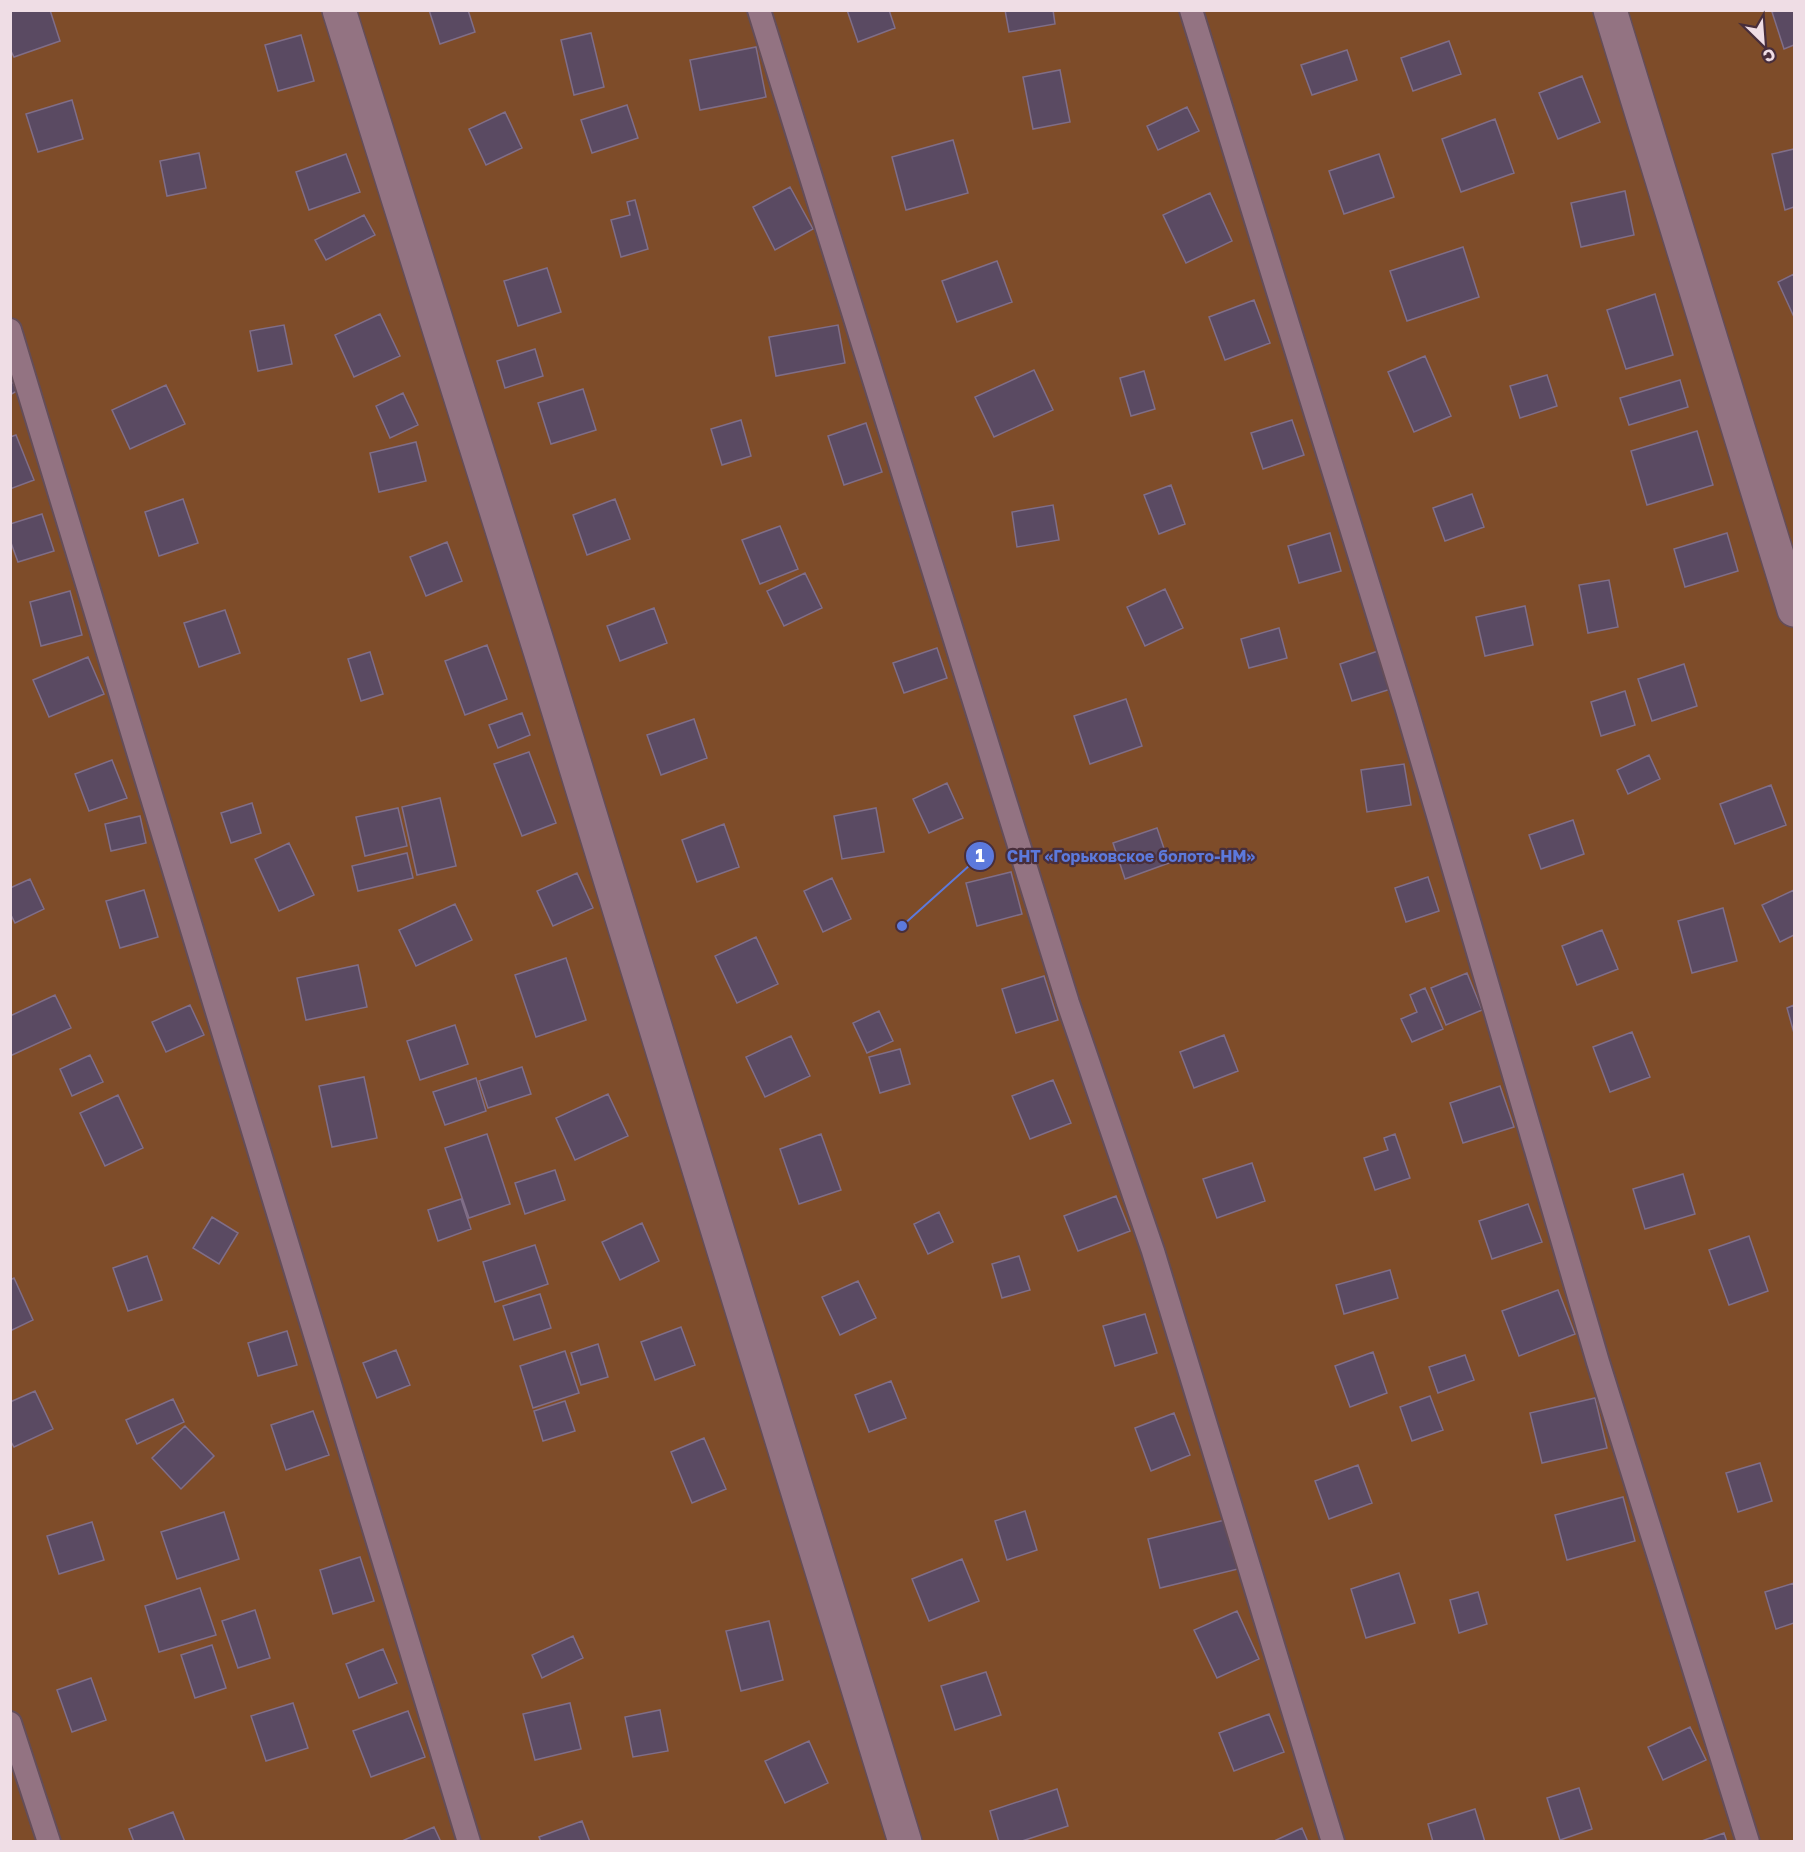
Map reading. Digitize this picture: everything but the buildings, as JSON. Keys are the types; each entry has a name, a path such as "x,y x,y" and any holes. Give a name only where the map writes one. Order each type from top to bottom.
{"street":[{"path":"339,10 542,657 905,1842"},
{"path":"1610,10 1794,610"}],"lane":[{"path":"759,10 1068,1003 1153,1251 1333,1842"},
{"path":"1191,10 1403,695 1598,1362 1748,1842"},
{"path":"10,330 469,1842"},
{"path":"10,1723 49,1842"}],"shaded area":[{"path":"11,11 1794,11 1794,1841 11,1841"}],"place":[{"name":"СНТ «Горьковское болото-НМ»","path":"902,926"}]}
